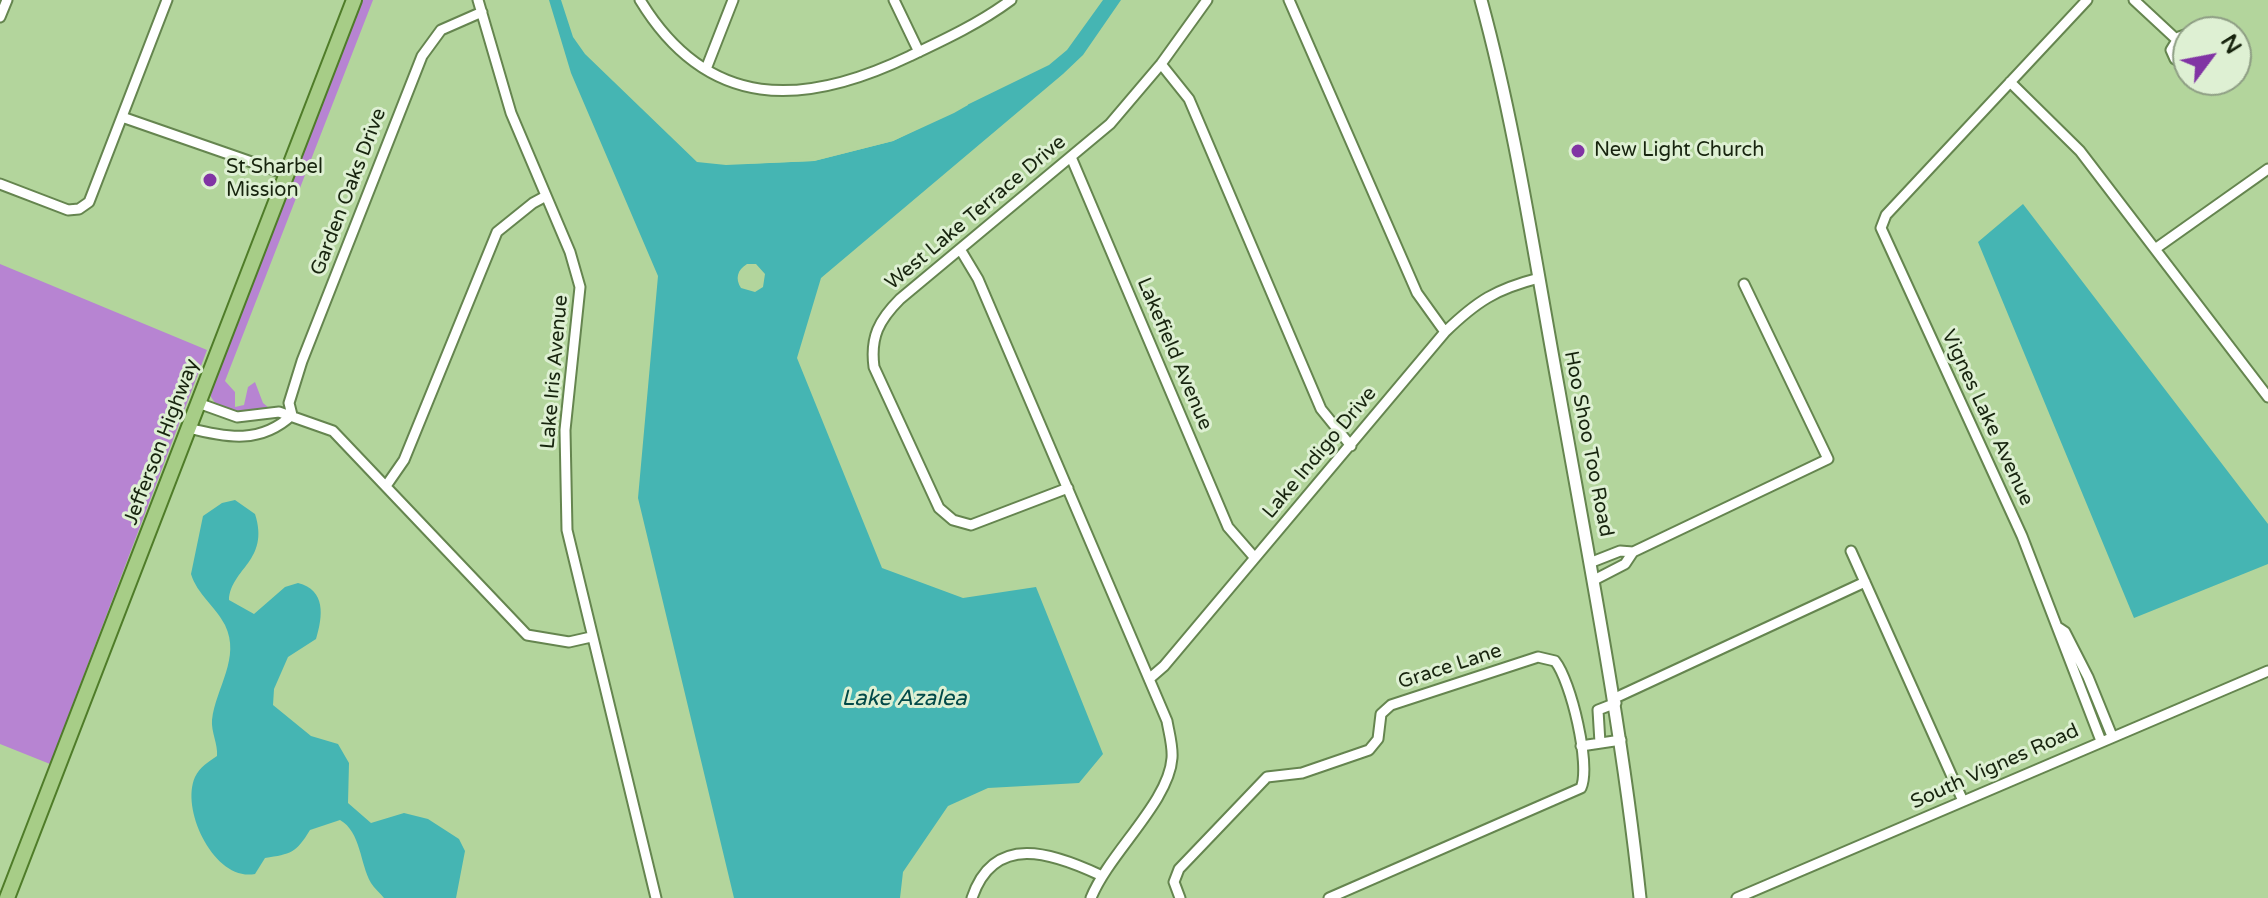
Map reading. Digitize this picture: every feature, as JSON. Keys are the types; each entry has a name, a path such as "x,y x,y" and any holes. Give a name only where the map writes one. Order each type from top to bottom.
{"main road":[{"name":"Jefferson Highway","path":"7,898 354,0"}],"street":[{"path":"0,17 7,0"},
{"path":"0,184 68,210 79,209 89,202 167,0"},
{"name":"Lake Iris Avenue","path":"478,0 511,113 570,252 580,287 565,430 567,530 656,898"},
{"path":"640,0 665,33 706,69 738,85 759,90 819,90 862,79 980,23 1011,0"},
{"path":"706,69 733,0"},
{"path":"894,0 919,52"},
{"name":"West Lake Terrace Drive","path":"1068,488 971,525 953,520 939,508 929,493 874,367 871,348 883,316 1121,113 1207,0"},
{"path":"1289,0 1417,293 1445,332"},
{"name":"Hoo Shoo Too Road","path":"1481,0 1539,278 1596,579 1616,700 1640,898"},
{"path":"2087,0 2010,82 2073,143 2268,397"},
{"path":"2134,0 2172,35"},
{"name":"Garden Oaks Drive","path":"292,415 289,403 302,361 422,56 441,30 482,12"},
{"path":"1161,64 1189,99 1321,409 1351,446"},
{"name":"Vignes Lake Avenue","path":"2010,82 1886,215 1881,225 1887,245 2022,536 2101,741"},
{"path":"122,117 286,174"},
{"name":"Lakefield Avenue","path":"1071,157 1228,527 1255,558"},
{"path":"2155,249 2268,169"},
{"path":"386,486 404,460 497,232 546,196"},
{"path":"960,249 978,279 1167,721 1173,754 1163,790 1100,875 1091,898"},
{"name":"Lake Indigo Drive","path":"1149,679 1164,666 1445,332 1472,305 1501,288 1539,278"},
{"path":"1592,562 1620,551 1633,552 1828,459 1744,284"},
{"path":"198,403 237,417 279,412 333,431 527,635 569,642 591,637"},
{"path":"189,428 230,438 247,437 283,423 292,415"},
{"path":"1851,551 1963,801"},
{"path":"1596,579 1625,564 1633,552"},
{"path":"1600,743 1598,710 1603,705 1865,582"},
{"name":"Vignes Lake Avenue","path":"2059,628 2065,632 2088,677 2112,736"},
{"name":"Grace Lane","path":"1180,898 1174,882 1179,869 1263,780 1274,774 1302,773 1369,750 1378,739 1381,714 1391,705 1547,656 1561,670 1581,746 1585,778 1578,791 1329,898"},
{"name":"South Vignes Road","path":"1737,898 2268,671"},
{"path":"1581,746 1621,740"},
{"path":"972,898 988,868 1012,854 1038,852 1067,859 1100,875"}],"shaded area":[{"path":"359,0 373,0 225,381 235,392 235,407 244,405 248,387 255,382 263,403 269,408 238,413 217,406 211,397 211,386"},
{"path":"0,264 207,350 50,764 0,744"}],"water":[{"name":"Lake Azalea","path":"549,0 561,0 573,37 585,54 697,162 726,165 814,161 893,141 1049,65 1067,50 1103,0 1121,0 1083,55 1063,74 821,278 797,358 882,568 963,598 1036,587 1103,754 1079,783 988,788 948,806 903,872 900,898 734,898 638,498 658,276 571,73","holes":["747,264 756,264 765,274 763,287 755,292 741,288 739,272"]},
{"path":"2023,204 2268,524 2268,564 2134,618 1978,242"},
{"path":"235,500 255,514 258,543 231,589 229,600 254,614 285,587 298,583 314,591 320,605 316,639 288,657 274,689 273,705 311,736 338,744 349,763 348,803 371,823 404,813 428,819 459,839 465,851 456,898 384,898 367,875 352,832 340,820 310,830 292,851 265,858 255,874 240,873 227,867 214,856 204,841 192,807 192,791 199,770 217,756 212,720 230,649 225,625 191,574 203,516 222,503"}],"pier":[{"path":"967,101 968,105 954,113 893,141 814,161 742,164 810,158 892,140"}],"place":[{"name":"New Light Church","path":"1578,151"},
{"name":"St Sharbel Mission","path":"210,180"}]}
